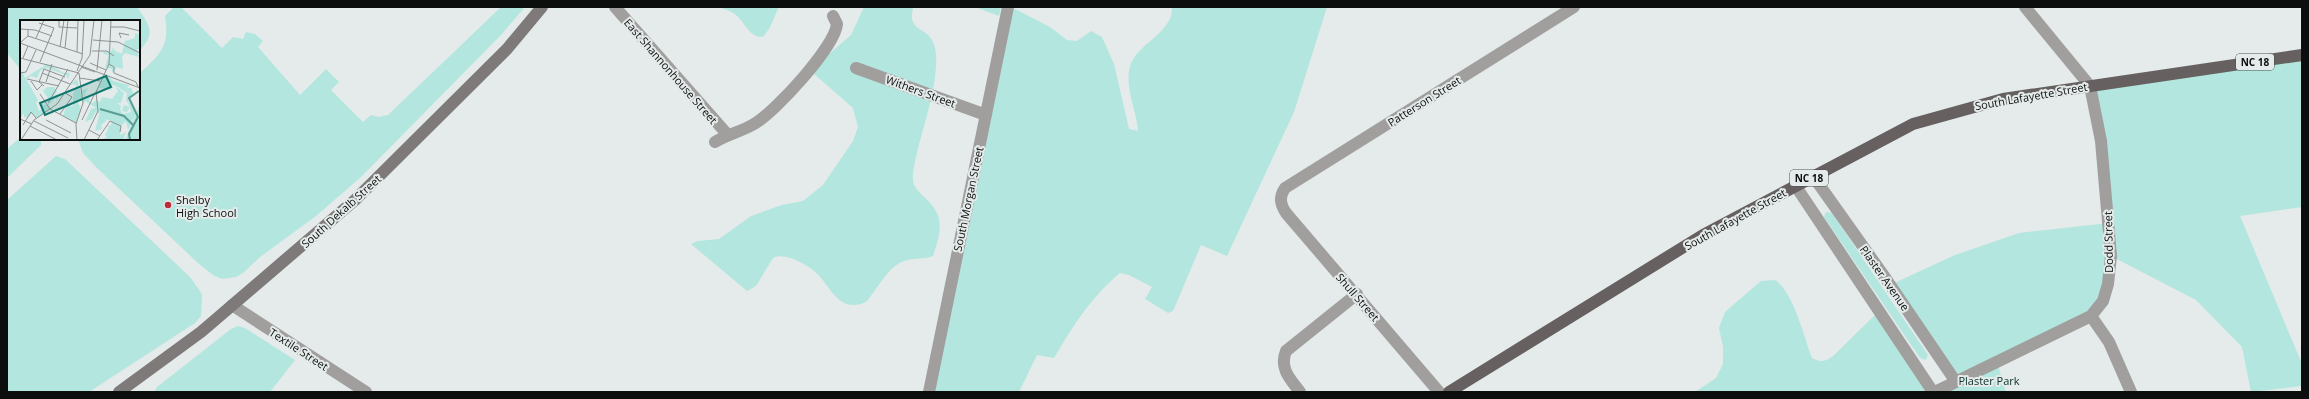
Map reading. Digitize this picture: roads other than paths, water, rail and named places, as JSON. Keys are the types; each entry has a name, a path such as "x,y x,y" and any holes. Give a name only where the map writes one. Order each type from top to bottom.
{"main road":[{"name":"South Dekalb Street","path":"119,392 200,332 355,200 507,49 542,7"},
{"name":"South Lafayette Street","path":"1450,392 1626,281 1703,235 1795,185 1913,124 2003,99 2302,55"}],"street":[{"name":"East Shannonhouse Street","path":"615,7 727,134"},
{"name":"South Morgan Street","path":"929,392 1008,7"},
{"name":"Patterson Street","path":"1280,200 1285,188 1574,7"},
{"path":"2025,7 2090,86"},
{"path":"715,142 727,134 754,124 771,112 800,81 834,37 837,24 833,16"},
{"name":"Withers Street","path":"856,68 986,115"},
{"name":"Dodd Street","path":"1934,392 2091,316 2103,301 2108,284 2111,256 2101,141 2090,86"},
{"name":"Plaster Avenue","path":"1813,176 1884,276 1956,382"},
{"path":"1795,185 1934,392"},
{"name":"Shull Street","path":"1280,200 1286,213 1357,294 1439,392"},
{"path":"1300,392 1284,369 1284,357 1286,351 1357,294"},
{"name":"Textile Street","path":"232,305 366,392"},
{"path":"2091,316 2109,342 2131,392"}],"place":[{"name":"Shelby High School","path":"168,205"}],"park label":[{"name":"Plaster Park","path":"1989,380"}]}
